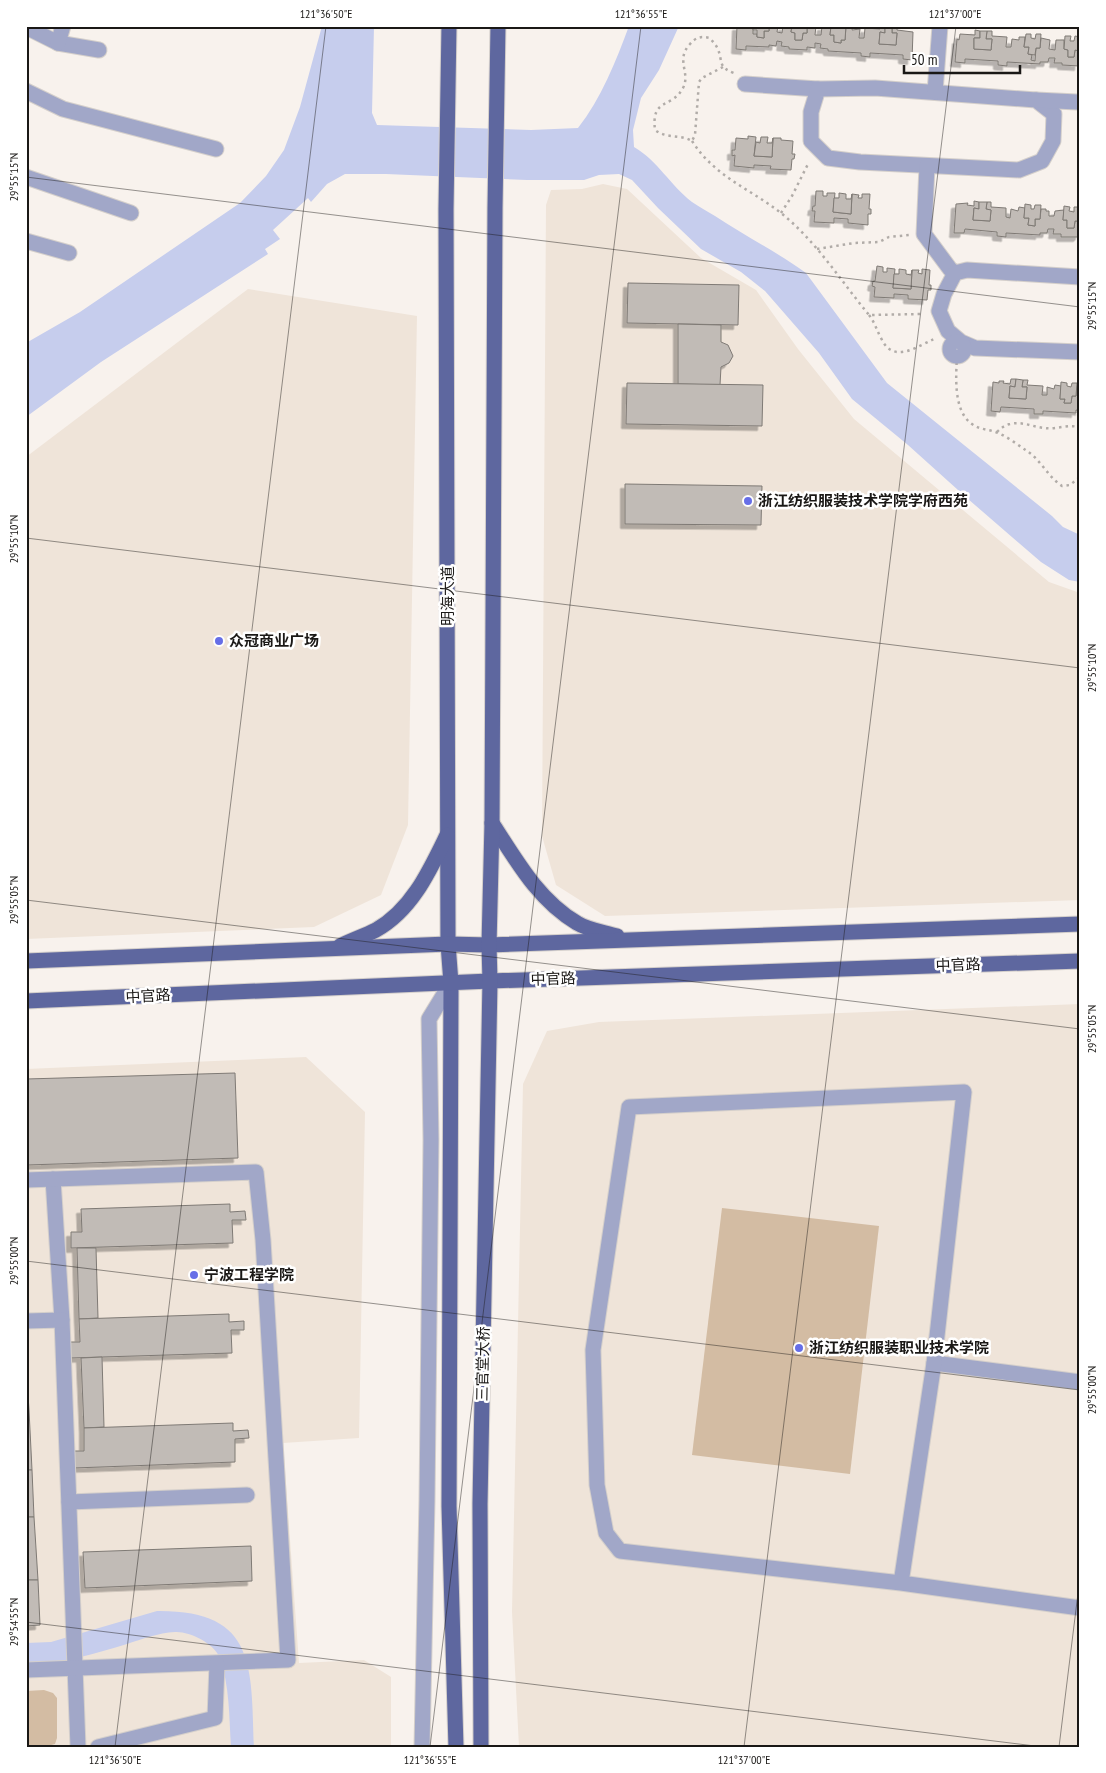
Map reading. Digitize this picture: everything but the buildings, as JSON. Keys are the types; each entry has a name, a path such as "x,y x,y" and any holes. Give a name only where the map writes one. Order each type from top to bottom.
{"main road":[{"name":"明海大道","path":"449,26 446,209 448,944 451,982"},
{"path":"490,981 498,26"},
{"path":"492,824 530,881 546,899 578,924 628,940"},
{"path":"332,949 377,930 400,912 425,880 449,832"},
{"path":"26,962 448,944 489,945 1080,924"},
{"name":"中官路","path":"26,1001 451,982 1080,961"},
{"name":"三官堂大桥","path":"481,1747 480,1504 490,981"},
{"path":"451,982 449,1506 456,1747"}],"street":[{"path":"58,43 63,26"},
{"path":"935,92 940,26"},
{"path":"26,27 58,43 99,50"},
{"path":"745,84 818,89 875,88 1077,102"},
{"path":"818,89 811,112 811,141 828,158 927,166 1019,170 1042,161 1053,141 1054,114 1036,100"},
{"path":"26,91 63,109 216,149"},
{"path":"927,166 924,234 950,270 955,274"},
{"path":"26,177 131,213"},
{"path":"26,241 69,253"},
{"path":"1080,277 967,270 955,274 944,294 939,311 956,348 1080,352"},
{"path":"422,1747 431,1180 429,1019 451,982"},
{"path":"902,1583 934,1362 964,1092 629,1107 593,1350 598,1486 606,1533 620,1551 902,1583 1080,1608"},
{"path":"26,1180 256,1172 266,1277 288,1660 26,1670"},
{"path":"53,1179 62,1320 78,1747"},
{"path":"26,1321 62,1320"},
{"path":"934,1362 1080,1382"},
{"path":"69,1502 246,1495"},
{"path":"98,1747 215,1718 216,1664"}],"path":[{"path":"745,84 742,76 723,67 718,48 710,38 701,36 694,40 684,52 684,87 677,95 659,106 656,113 656,130 668,136 686,137 692,141 714,168 781,212 817,249 869,315 877,326 884,344 895,351 909,352 935,338 942,338 956,348 955,378 962,410 971,423 983,429 997,432 1029,452 1048,474 1062,486 1070,485 1080,477"},
{"path":"692,141 695,135 699,82 702,78 723,67"},
{"path":"781,212 792,196 817,146"},
{"path":"817,249 854,243 879,242 889,237 924,234"},
{"path":"869,315 940,313"},
{"path":"997,432 1010,424 1018,423 1026,423 1044,428 1060,429 1076,426 1080,428"}],"shaded area":[{"name":"浙江纺织服装技术学院学府西苑","path":"603,184 627,189 701,258 756,290 798,349 854,419 1049,582 1080,593 1080,900 605,916 556,885 542,836 546,205 551,190 582,189"},
{"name":"众冠商业广场","path":"248,289 417,316 408,825 381,895 314,927 26,939 26,457"},
{"name":"浙江纺织服装职业技术学院","path":"1080,1004 1080,1747 519,1747 512,1612 523,1084 547,1031 599,1022"},
{"name":"宁波工程学院","path":"306,1057 365,1112 359,1438 283,1443 299,1663 364,1660 391,1677 391,1747 26,1747 26,1069"},
{"path":"722,1208 879,1226 850,1474 692,1455"},
{"path":"44,1690 53,1693 57,1698 57,1738 55,1744 44,1747 26,1747 26,1691"}],"water":[{"path":"322,26 374,26 372,113 377,125 531,130 578,128 601,92 629,26 679,26 659,70 641,98 633,130 634,147 650,159 692,202 806,273 887,383 1052,516 1063,527 1080,535 1080,582 1069,580 1041,562 908,445 852,399 819,353 765,291 741,272 701,249 632,180 619,174 599,175 584,180 527,180 345,174 327,184 311,202 308,198 273,230 280,239 265,249 268,254 101,362 26,417 26,343 80,312 240,203 266,176 284,150 300,107"},
{"path":"157,1611 190,1613 214,1621 231,1632 242,1649 248,1669 252,1692 254,1747 231,1747 227,1690 223,1667 216,1651 206,1642 193,1636 181,1632 162,1634 77,1658 39,1664 26,1664 26,1643 51,1642"}],"place":[{"name":"浙江纺织服装技术学院学府西苑","path":"748,501"},
{"name":"众冠商业广场","path":"219,641"},
{"name":"宁波工程学院","path":"194,1275"},
{"name":"浙江纺织服装职业技术学院","path":"799,1348"}]}
